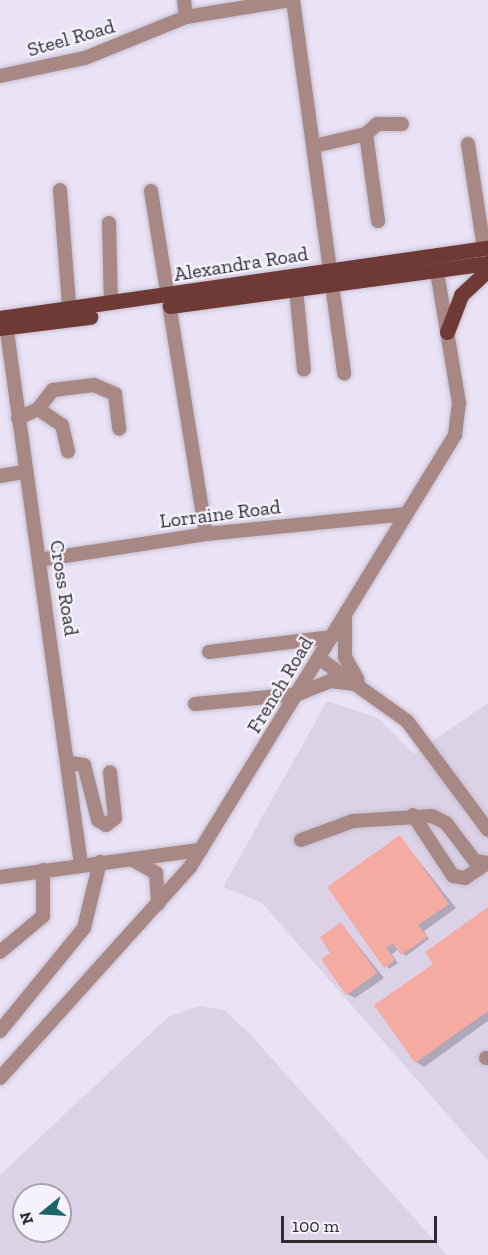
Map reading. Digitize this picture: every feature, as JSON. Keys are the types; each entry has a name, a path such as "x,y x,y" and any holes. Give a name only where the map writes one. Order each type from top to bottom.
{"main road":[{"name":"Alexandra Road","path":"3,323 333,278 487,253"},
{"path":"447,332 461,295 488,270"},
{"name":"Alexandra Road","path":"70,314 111,303 170,301 296,289 333,278"}],"street":[{"path":"184,0 186,17"},
{"path":"292,0 333,278 344,374"},
{"name":"Steel Road","path":"0,76 84,58 186,17 292,0"},
{"path":"314,146 366,134 377,124 402,124"},
{"path":"366,134 378,221"},
{"path":"468,144 487,253"},
{"path":"60,190 70,314"},
{"path":"151,191 206,534"},
{"path":"109,223 111,303"},
{"name":"French Road","path":"0,1078 158,904 201,850 320,658 459,423 436,263"},
{"path":"296,289 304,370"},
{"name":"Cross Road","path":"3,323 70,763 81,865"},
{"path":"18,418 38,409 53,390 108,388 118,399 119,429"},
{"path":"38,409 62,425 68,452"},
{"path":"0,476 27,471"},
{"name":"Lorraine Road","path":"39,560 206,534 406,514"},
{"path":"346,614 345,657 363,686"},
{"path":"209,652 332,637"},
{"path":"320,658 363,686 407,721 488,830"},
{"path":"195,704 298,694 330,681 363,686"},
{"path":"70,763 84,765 98,820 106,825 115,818 110,772"},
{"path":"413,815 456,878 487,863"},
{"path":"301,840 353,821 413,815 441,819 468,855 487,863"},
{"path":"0,877 201,850"},
{"path":"130,859 156,873 158,904"},
{"path":"0,1031 84,928 100,862"},
{"path":"0,952 43,916 43,870"}],"shaded area":[{"path":"327,701 378,718 414,754 488,703 488,1161 262,903 223,887"},
{"path":"199,1006 224,1010 250,1034 447,1255 0,1255 0,1175 168,1017"}],"building":[{"path":"400,835 449,904 418,925 427,937 401,955 393,943 386,948 395,960 384,968 327,887"},
{"path":"488,907 488,1011 415,1063 374,1005 433,964 425,952"},
{"path":"341,922 377,973 346,995 321,959 330,953 320,937"}]}
